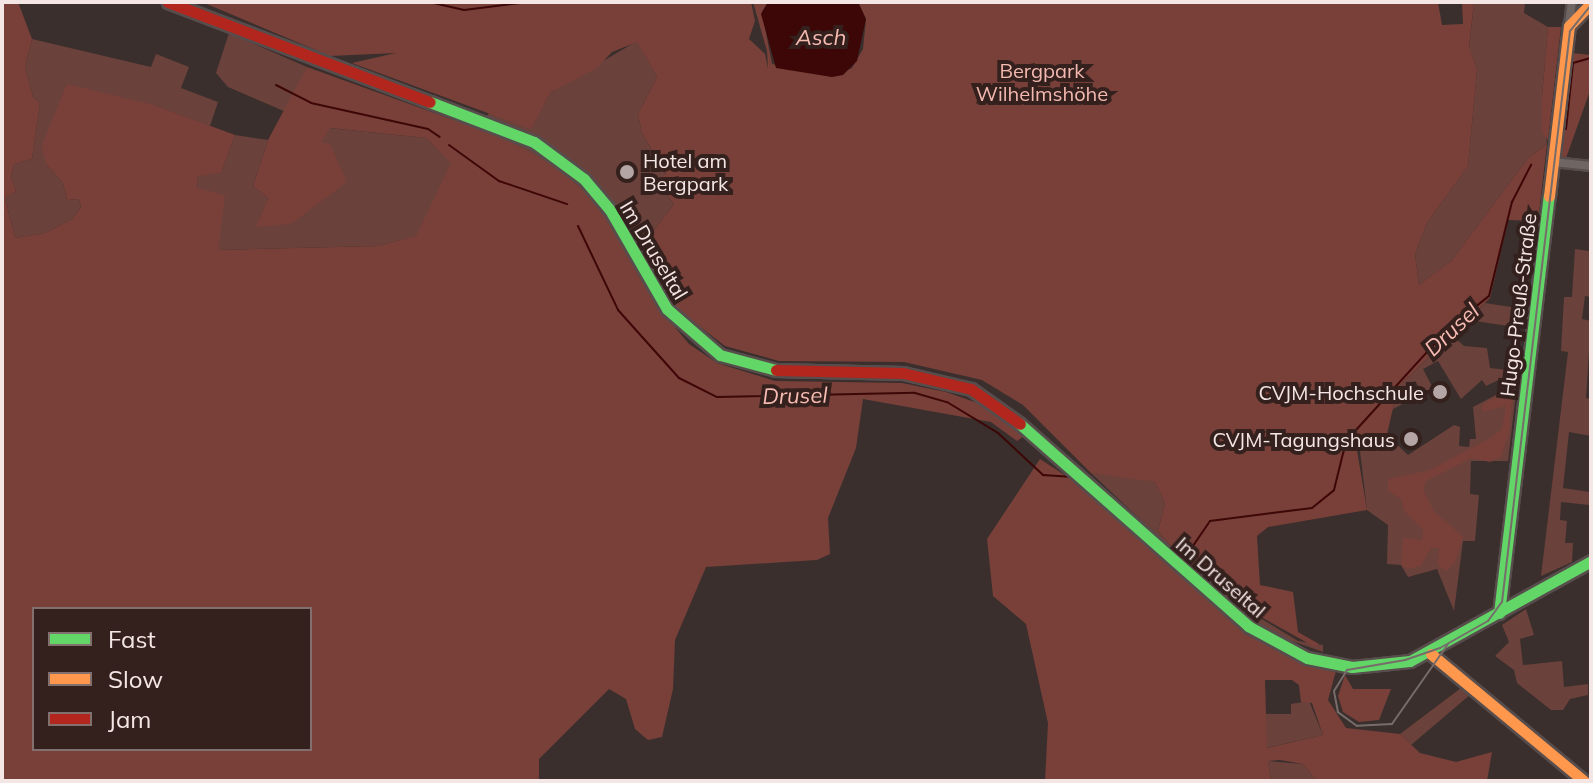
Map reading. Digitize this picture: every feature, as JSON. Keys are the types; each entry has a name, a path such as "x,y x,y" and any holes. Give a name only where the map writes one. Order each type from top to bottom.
{"main road":[{"name":"Im Druseltal","path":"168,2 534,142 584,179 610,210 667,309 720,355 787,373 915,375 971,389 996,402 1224,606 1286,648 1335,666 1405,662 1431,654 1591,561"},
{"path":"1569,26 1591,3"},
{"name":"Hugo-Preuß-Straße","path":"1499,613 1569,26"},
{"name":"Im Druseltal","path":"1575,570 1591,567"},
{"path":"1431,654 1584,781"}],"street":[{"name":"Hugo-Preuß-Straße","path":"1569,26 1572,2"},
{"path":"1553,162 1591,166"}],"shaded area":[{"path":"1474,2 1525,2 1524,13 1548,27 1542,96 1547,144 1528,158 1452,260 1419,285 1415,254 1427,223 1468,166 1477,70 1469,48"},
{"path":"229,33 307,67 286,112 228,87 216,73"},
{"path":"32,39 151,67 156,54 189,67 181,88 218,102 210,126 154,105 46,164 63,183 67,200 79,199 81,207 72,219 45,233 15,238 5,198 16,191 11,177 14,164 32,159 40,103 33,97 25,67"},
{"path":"637,41 657,77 638,114 642,133 666,175 657,182 674,204 651,234 661,283 673,306 664,314 584,190 550,163 479,128 491,110 531,128 551,92"},
{"path":"329,128 426,138 452,163 417,236 378,246 218,250 197,188 198,175 221,173 235,135 268,140 253,186 268,198 257,226"},
{"path":"1591,238 1591,297 1585,296 1582,319 1591,321 1586,398 1591,399 1591,436 1569,432 1563,488 1590,492 1589,505 1561,502 1560,520 1567,521 1565,543 1573,543 1572,562 1541,576 1568,352 1561,351 1564,297 1572,297 1575,249 1589,251"},
{"path":"1485,303 1524,309 1522,328 1468,320"},
{"path":"1452,335 1464,346 1487,348 1490,368 1517,371 1486,386 1482,380 1461,399 1438,361 1423,369 1433,388 1423,393 1415,381 1404,387 1410,400 1393,409 1398,387"},
{"path":"1517,384 1508,461 1471,461 1470,494 1479,495 1475,541 1463,541 1454,611 1437,569 1408,577 1401,565 1387,564 1388,525 1367,510 1360,451 1387,435 1408,455 1454,425 1460,427 1459,446 1469,447 1470,439 1476,439 1473,407"},
{"path":"1102,472 1155,482 1165,503 1158,531 1170,545 1229,599 1298,641 1323,645 1323,652 1278,636 1227,601 1091,473"},
{"path":"1526,609 1534,635 1520,639 1523,665 1562,661 1564,687 1588,684 1588,695 1570,699 1563,710 1551,710 1517,683 1514,670 1495,656 1509,642 1502,625"},
{"path":"1461,688 1471,694 1411,745 1400,734"},
{"path":"1309,701 1323,735 1266,748 1263,714 1291,714 1291,704"},
{"path":"1268,761 1303,764 1317,781 1271,781"}],"green space":[{"path":"2,2 18,2 32,39 25,67 33,97 40,103 32,159 14,164 11,177 16,191 5,198 15,238 45,233 72,219 81,207 79,199 67,200 63,183 46,164 42,145 67,84 154,105 235,135 221,173 198,176 197,188 225,195 218,250 378,246 416,236 451,163 426,138 330,128 321,142 330,144 347,182 291,224 256,227 268,198 253,186 268,140 307,67 501,137 550,163 584,190 610,223 664,314 689,344 717,363 775,381 902,383 946,392 986,406 1024,436 1017,441 991,422 863,399 856,448 828,518 830,554 817,560 706,567 675,640 673,689 662,737 648,740 635,729 626,699 609,689 539,759 539,781 2,781"},
{"name":"Bergpark Wilhelmshöhe","path":"202,2 751,2 755,21 749,39 765,54 768,69 767,51 753,2 768,2 762,12 772,64 832,77 852,68 863,49 866,19 858,2 1438,2 1442,25 1463,24 1462,2 1474,2 1469,47 1477,70 1468,166 1427,223 1415,254 1419,285 1452,260 1528,158 1547,144 1538,221 1508,220 1490,298 1398,387 1387,434 1356,444 1367,510 1268,527 1257,536 1260,585 1293,592 1298,632 1319,644 1315,647 1229,599 1170,545 1158,531 1165,503 1155,482 1091,473 1023,405 982,380 904,362 779,361 725,346 673,306 647,258 651,234 674,204 657,181 666,174 642,133 638,114 657,77 637,42 612,52 597,68 551,92 531,129 352,63 396,53 330,56"},
{"path":"1548,27 1561,27 1548,140 1542,133 1542,96"},
{"path":"1572,53 1591,55 1591,88 1566,158 1560,158"},
{"path":"1513,387 1509,433 1501,457 1490,462 1472,458 1426,481 1423,490 1434,511 1463,537 1455,563 1446,571 1438,565 1439,548 1431,548 1421,566 1407,569 1401,565 1403,538 1422,540 1423,530 1404,511 1401,499 1388,491 1388,479 1430,470 1492,437 1502,429 1506,406 1482,411 1482,405"},
{"path":"1040,459 1080,485 1245,634 1295,659 1336,671 1328,700 1346,728 1400,734 1420,753 1456,762 1492,752 1487,781 1317,781 1303,764 1280,760 1268,761 1271,781 1045,781 1048,723 1026,624 993,596 987,539","holes":["1265,680 1292,680 1299,685 1301,702 1312,703 1323,735 1267,748"]},
{"path":"1345,675 1353,689 1391,689 1379,720 1359,722 1343,712 1338,696"}],"water":[{"name":"Asch","path":"768,2 858,2 866,19 857,61 843,75 832,77 776,68 761,14"}],"waterway":[{"path":"429,2 464,10 529,2"},
{"name":"Drusel","path":"1566,129 1573,63 1591,58"},
{"name":"Drusel","path":"276,85 311,103 428,129 440,137"},
{"name":"Drusel","path":"449,145 499,181 567,204"},
{"name":"Drusel","path":"1184,559 1210,521 1312,508 1334,490 1346,441 1449,328 1489,296 1512,202 1531,165"},
{"name":"Drusel","path":"578,226 618,310 679,378 717,397 915,393 947,402 998,433 1043,475 1073,477"}],"tram line":[{"path":"1448,644 1392,724 1357,726 1338,712 1334,691 1347,670 1405,660 1440,648 1488,621 1502,602 1570,31 1591,5"}],"traffic: fast":[{"path":"430,102 534,142 584,179 610,210 667,309 720,355 776,370"},
{"path":"1499,613 1549,196"},
{"path":"1020,424 1248,626 1307,658 1352,667 1410,661 1591,561"}],"traffic: slow":[{"path":"1549,196 1569,26 1591,3"},
{"path":"1431,654 1584,781"}],"traffic: jam":[{"path":"168,2 430,102"},
{"path":"776,370 903,373 971,389 1020,424"}],"place":[{"name":"Hotel am Bergpark","path":"627,172"},
{"name":"CVJM-Hochschule","path":"1440,392"},
{"name":"CVJM-Tagungshaus","path":"1411,439"}]}
